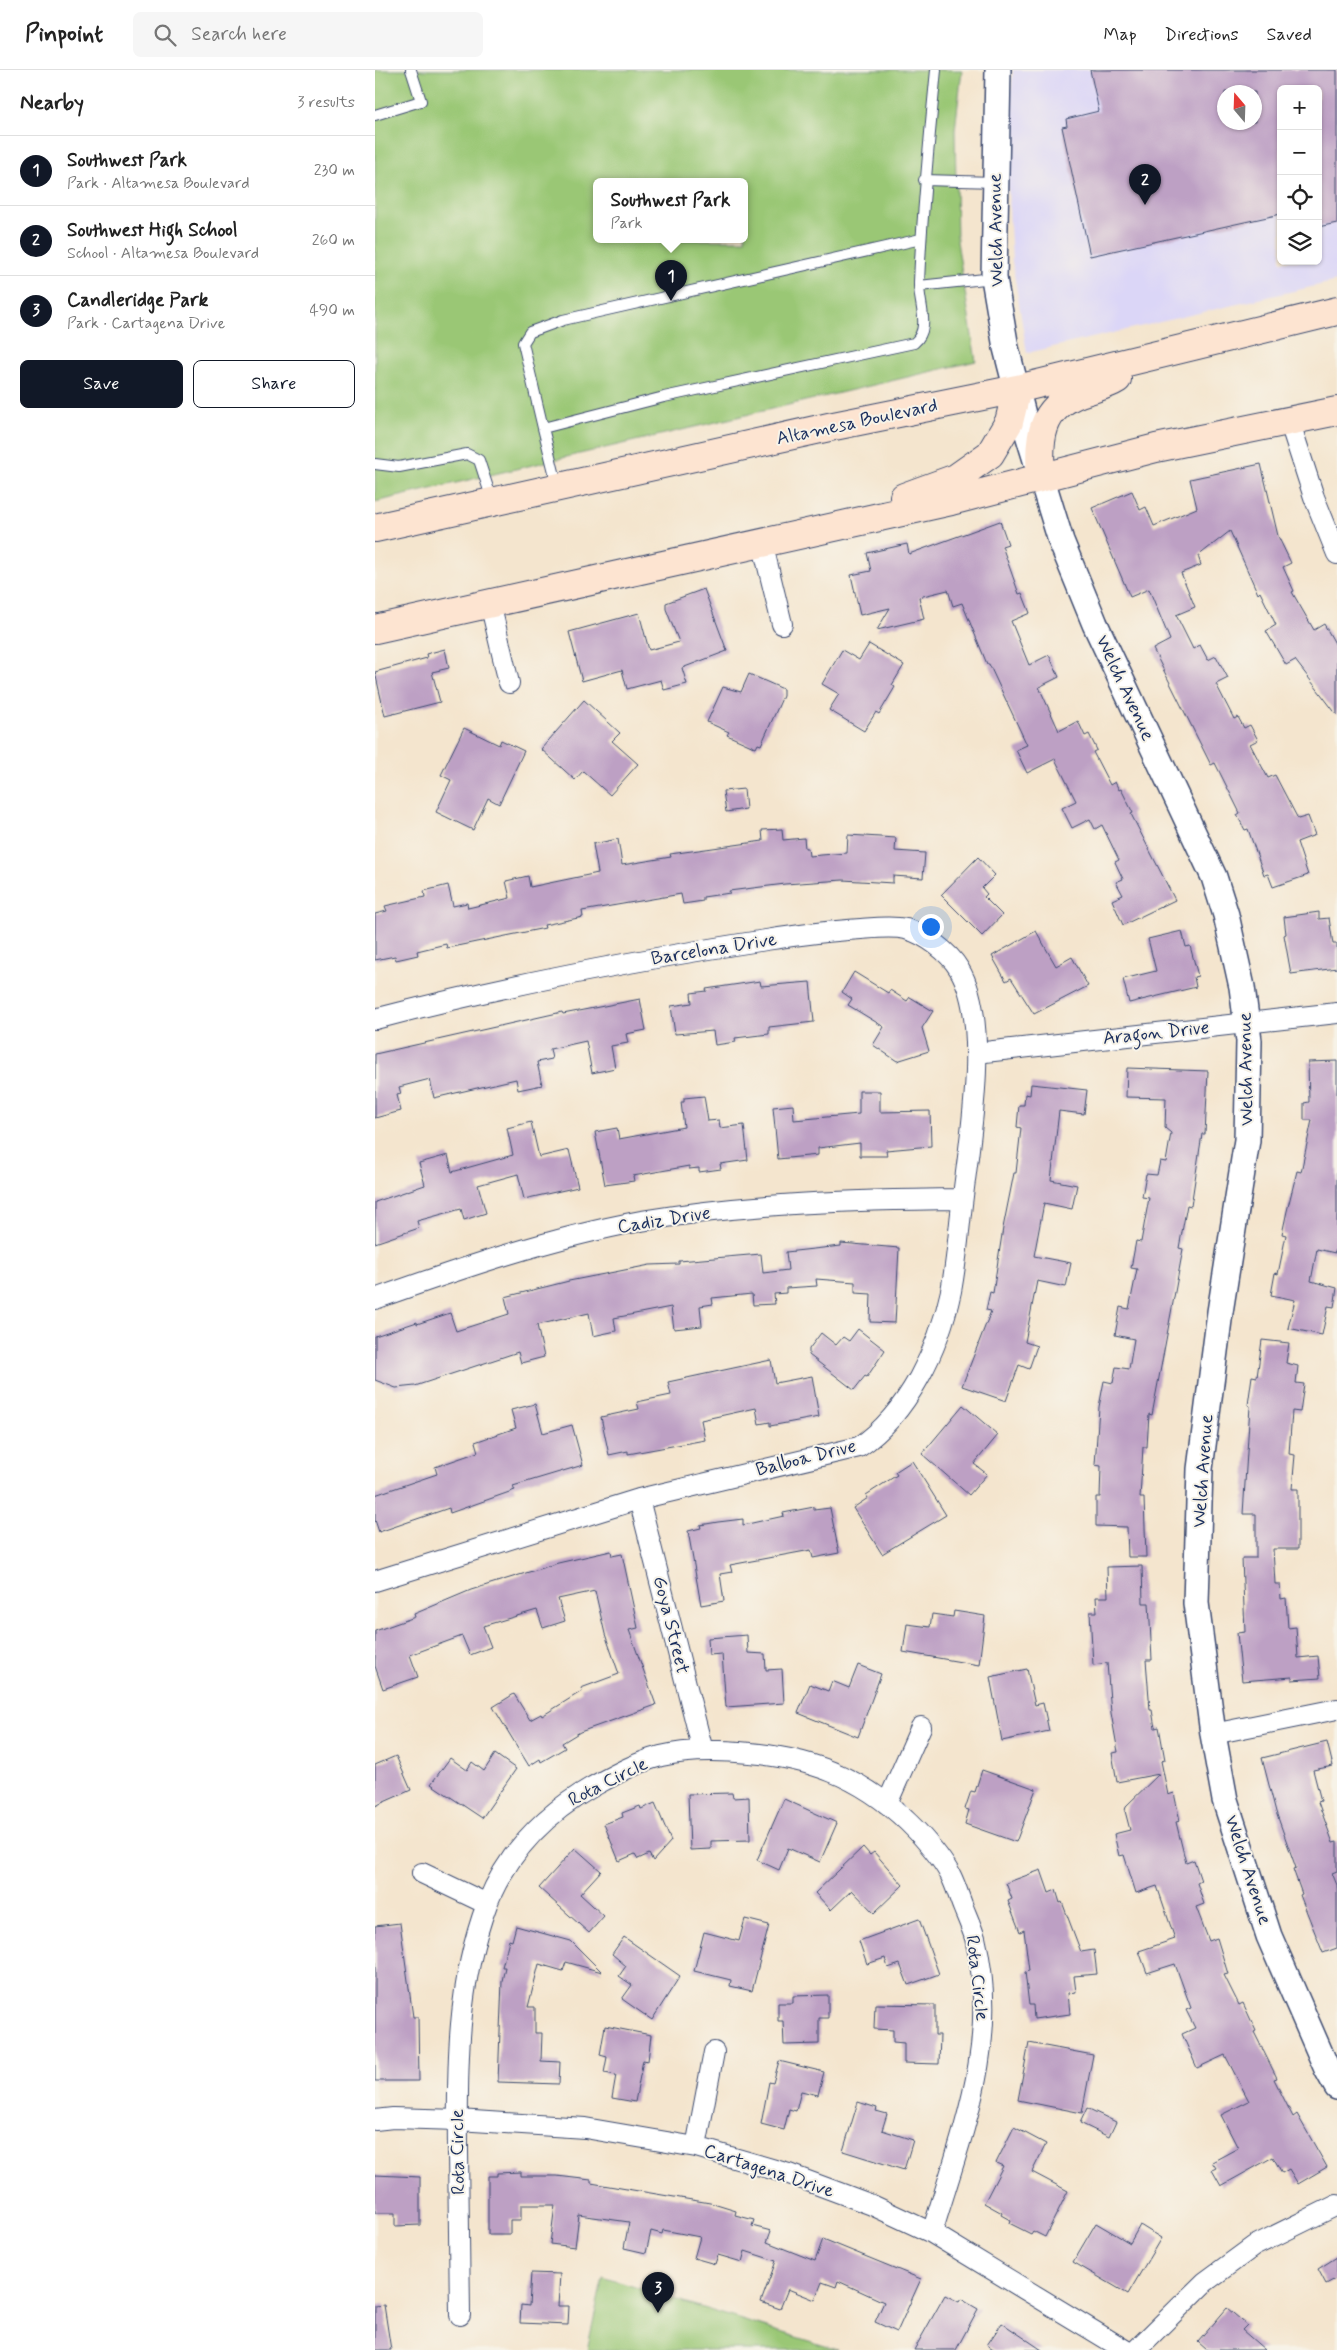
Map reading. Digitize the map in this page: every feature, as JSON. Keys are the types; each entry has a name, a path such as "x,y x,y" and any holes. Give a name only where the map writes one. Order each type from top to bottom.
{"main road":[{"name":"Altamesa Boulevard","path":"375,528 829,427 1017,389 1337,311"},
{"path":"1041,477 1038,446 1044,423 1058,406 1078,394 1113,382 1167,352"},
{"path":"845,523 930,486 956,478 990,454 1009,422 1017,389"},
{"path":"375,629 951,500 1156,448 1337,411"}],"street":[{"name":"Welch Avenue","path":"998,70 994,278 1006,348 1041,477 1061,540 1095,624 1213,877 1227,915 1242,987 1249,1041 1247,1140 1220,1312 1200,1469 1196,1604 1213,1734 1225,1800 1269,1936 1327,2069 1337,2086"},
{"path":"1289,420 1314,497 1337,554"},
{"path":"762,542 783,624"},
{"path":"490,604 509,684"},
{"name":"Barcelona Drive","path":"375,1019 456,998 694,951 821,932 879,928 906,929 929,940 948,956 960,970 974,1010 976,1052"},
{"name":"Aragon Drive","path":"976,1052 1337,1013"},
{"name":"Balboa Drive","path":"375,1581 639,1499 859,1448 876,1436 893,1416 918,1378 935,1342 951,1291 975,1097 976,1052"},
{"name":"Cadiz Drive","path":"375,1299 455,1270 545,1243 641,1221 775,1205 962,1199"},
{"name":"Goya Street","path":"639,1499 703,1751"},
{"path":"1213,1734 1337,1709"},
{"path":"887,1804 921,1727"},
{"name":"Rota Circle","path":"460,2315 457,2064 464,1996 475,1937 494,1886 526,1837 565,1803 617,1773 661,1756 703,1751 779,1756 815,1765 856,1782 898,1811 928,1843 950,1874 975,1938 984,2005 983,2035 977,2080 932,2233"},
{"path":"422,1872 487,1904"},
{"path":"696,2147 714,2052"},
{"name":"Cartagena Drive","path":"375,2120 393,2118 458,2120 585,2128 696,2147 789,2174 872,2205 932,2233 1125,2350"},
{"path":"1137,2350 1205,2282 1255,2246 1337,2205"}],"lane":[{"path":"375,115 421,101 411,70"},
{"path":"543,428 664,397 914,343 921,337 924,326 919,286 924,180 936,70"},
{"path":"924,180 995,182"},
{"path":"558,488 523,343 530,332 563,320 921,239"},
{"path":"919,286 994,278"},
{"path":"375,464 399,467 467,454 479,460 493,503"}],"shaded area":[{"path":"1013,70 1337,70 1337,281 1027,353 1012,261 1006,150"}],"green space":[{"path":"375,70 962,70 955,130 957,241 976,361 375,502"},
{"path":"603,2277 838,2350 587,2350"}],"building":[{"path":"1090,70 1337,70 1337,223 1322,226 1322,85 1277,85 1277,215 1090,256 1062,127 1067,126 1066,119 1099,111"},
{"path":"1261,464 1278,536 1291,563 1283,567 1294,591 1292,592 1314,630 1324,624 1337,647 1337,715 1295,660 1286,665 1266,631 1276,625 1260,592 1258,594 1230,531 1198,556 1201,565 1181,573 1195,607 1176,615 1193,649 1200,645 1208,660 1216,656 1228,678 1216,684 1234,719 1238,717 1244,728 1250,725 1258,740 1250,744 1268,778 1275,775 1298,819 1308,816 1315,835 1297,842 1308,875 1273,887 1268,874 1264,875 1248,829 1245,830 1237,815 1240,813 1215,763 1211,765 1153,649 1170,640 1149,589 1130,597 1092,508 1132,491 1140,510 1146,507 1154,526 1197,508 1190,479"},
{"path":"1000,521 1008,544 1002,546 1019,594 1022,593 1030,613 1011,621 1029,665 1049,655 1059,677 1039,687 1059,731 1078,721 1085,736 1089,734 1097,750 1093,752 1110,785 1115,782 1119,790 1121,789 1133,813 1131,814 1175,900 1123,925 1112,900 1123,895 1116,882 1123,879 1115,862 1119,860 1102,825 1095,829 1090,819 1072,828 1062,808 1076,801 1055,759 1027,773 1016,750 1027,745 989,664 987,664 962,603 953,606 948,590 919,597 924,619 877,630 890,608 860,615 851,575 871,571 867,553 907,544 909,554"},
{"path":"704,589 727,651 682,668 687,684 664,690 661,680 627,689 622,670 582,681 569,632 639,613 649,650 679,642 666,609 666,603"},
{"path":"869,644 904,665 892,685 895,687 879,714 876,712 864,731 829,710 839,694 822,684 842,650 859,660"},
{"path":"445,649 449,668 432,672 440,702 385,716 375,672 427,658 426,654"},
{"path":"749,674 783,689 783,696 761,745 758,744 756,748 727,735 729,732 707,722 723,687 741,692"},
{"path":"584,700 620,733 612,741 638,764 610,795 583,771 575,780 541,749"},
{"path":"464,728 499,745 501,740 524,751 499,804 488,798 473,830 436,812 451,780 441,775"},
{"path":"744,789 746,809 726,812 723,791"},
{"path":"782,829 783,840 804,838 805,848 808,848 809,856 847,853 848,835 896,838 895,851 925,853 923,878 893,876 893,883 843,880 785,884 729,891 730,893 703,897 703,901 683,904 681,894 582,911 583,917 544,925 545,928 447,948 446,944 417,951 418,955 396,960 395,956 375,960 375,914 387,911 385,906 425,897 424,891 448,885 453,906 467,903 468,908 510,898 506,881 528,876 530,887 598,873 593,844 618,839 622,865 671,857 670,854 763,841 762,830"},
{"path":"978,857 995,875 982,888 987,894 984,897 1002,915 982,936 941,895"},
{"path":"1319,912 1319,919 1329,918 1333,944 1337,944 1337,968 1291,974 1284,935 1286,934 1284,917"},
{"path":"1036,931 1056,966 1072,957 1088,986 1034,1014 1011,978 1006,981 992,956"},
{"path":"1182,931 1186,947 1190,946 1198,976 1194,977 1196,987 1129,1003 1123,979 1156,971 1148,939"},
{"path":"854,972 888,993 890,990 907,1001 910,997 933,1011 922,1028 929,1051 897,1061 873,1045 884,1027 848,1005 852,999 842,992"},
{"path":"760,981 761,986 810,982 814,1022 769,1027 769,1034 735,1038 736,1042 715,1045 713,1031 675,1034 671,1006 692,1003 691,993"},
{"path":"640,999 646,1030 626,1034 628,1043 611,1046 615,1068 592,1073 586,1041 550,1049 552,1059 537,1062 542,1085 518,1090 516,1079 434,1098 430,1079 399,1087 401,1094 397,1095 401,1111 375,1118 375,1054 562,1012 563,1014"},
{"path":"1337,1061 1337,1243 1335,1253 1317,1249 1311,1281 1337,1288 1334,1307 1328,1306 1322,1335 1288,1328 1295,1300 1271,1295 1275,1273 1278,1274 1286,1235 1282,1234 1287,1211 1297,1171 1301,1172 1312,1120 1304,1120 1304,1103 1309,1102 1308,1062"},
{"path":"1127,1068 1208,1071 1205,1134 1202,1134 1191,1206 1187,1205 1179,1248 1183,1249 1152,1415 1149,1414 1147,1447 1143,1447 1140,1498 1144,1498 1146,1557 1128,1557 1127,1527 1096,1526 1096,1497 1100,1497 1101,1466 1095,1465 1099,1407 1104,1381 1113,1383 1116,1367 1129,1369 1134,1339 1115,1335 1120,1307 1129,1309 1137,1269 1131,1268 1136,1241 1141,1242 1149,1198 1142,1197 1146,1174 1157,1175 1160,1161 1166,1162 1171,1133 1165,1128 1166,1098 1126,1097"},
{"path":"1031,1084 1087,1090 1084,1114 1059,1111 1051,1180 1077,1185 1072,1209 1044,1203 1034,1256 1071,1263 1066,1287 1037,1281 1025,1342 1037,1346 1029,1369 1019,1365 1006,1401 962,1386 991,1311 986,1310 990,1292 993,1293 1003,1228 1014,1173 1016,1173 1021,1128 1017,1127 1019,1105 1024,1105 1025,1094 1030,1095"},
{"path":"859,1091 880,1091 880,1112 930,1111 931,1146 886,1150 887,1156 860,1156 860,1143 818,1148 818,1155 778,1159 773,1107 793,1105 794,1120 859,1114"},
{"path":"704,1096 708,1121 719,1120 720,1128 744,1125 748,1160 720,1164 721,1169 699,1172 699,1168 689,1169 689,1166 633,1176 634,1181 605,1185 595,1132 617,1128 619,1139 684,1127 681,1102 684,1102 684,1098"},
{"path":"531,1122 539,1157 569,1150 578,1187 524,1199 518,1174 478,1185 486,1213 464,1220 461,1209 417,1221 419,1228 375,1243 375,1202 425,1185 419,1163 448,1155 452,1172 513,1155 507,1128"},
{"path":"841,1243 899,1248 895,1323 870,1322 871,1294 855,1293 855,1282 816,1279 817,1286 786,1288 786,1293 774,1294 775,1304 753,1305 752,1294 712,1298 713,1304 700,1306 702,1326 674,1329 671,1307 614,1318 616,1331 593,1336 589,1313 537,1325 544,1357 521,1363 518,1352 415,1386 396,1388 375,1380 375,1336 417,1322 417,1324 450,1313 456,1331 509,1314 505,1297 569,1281 650,1265 679,1264 679,1261 761,1254 763,1273 788,1270 786,1252 841,1246"},
{"path":"858,1329 885,1350 867,1377 865,1376 854,1390 809,1355 809,1349 821,1333 836,1345 843,1337 849,1341"},
{"path":"1262,1340 1289,1343 1286,1363 1298,1366 1296,1383 1304,1384 1300,1412 1292,1411 1289,1454 1295,1455 1292,1489 1298,1489 1298,1549 1273,1549 1275,1584 1280,1584 1281,1599 1286,1598 1288,1628 1296,1627 1298,1658 1318,1656 1320,1678 1292,1680 1292,1677 1242,1681 1237,1633 1245,1632 1242,1558 1256,1558 1256,1514 1243,1514 1250,1406 1248,1405 1252,1376 1257,1377"},
{"path":"771,1360 775,1383 812,1376 819,1417 770,1426 770,1422 759,1424 756,1408 701,1420 705,1440 628,1454 628,1451 609,1455 601,1417 639,1409 637,1402 671,1395 668,1382"},
{"path":"535,1404 543,1433 572,1425 583,1465 513,1486 515,1490 450,1513 449,1508 379,1532 375,1520 375,1495 437,1474 435,1467 478,1452 475,1442 516,1428 511,1410"},
{"path":"963,1405 998,1435 974,1464 987,1474 969,1495 922,1454"},
{"path":"912,1461 946,1515 882,1554 853,1508 868,1498 866,1495 897,1475 895,1472"},
{"path":"814,1507 814,1510 830,1508 839,1553 813,1558 811,1550 730,1565 732,1572 720,1574 724,1601 701,1605 688,1531 701,1528 700,1525 743,1519 743,1525 784,1516 783,1513"},
{"path":"611,1551 612,1556 622,1554 638,1628 629,1630 656,1705 580,1732 562,1743 565,1748 541,1762 540,1759 529,1766 493,1707 514,1694 530,1720 541,1714 542,1716 582,1691 581,1688 619,1674 605,1634 595,1591 558,1599 565,1621 543,1628 537,1610 483,1626 491,1647 470,1655 462,1636 410,1655 418,1677 383,1689 375,1666 375,1631 415,1617 414,1614 471,1590 558,1563"},
{"path":"1142,1566 1143,1603 1149,1603 1152,1660 1146,1660 1150,1710 1152,1710 1155,1728 1159,1727 1165,1760 1161,1761 1168,1795 1174,1793 1180,1821 1176,1822 1186,1863 1194,1860 1201,1881 1197,1883 1204,1904 1196,1907 1209,1941 1217,1938 1228,1974 1224,1975 1239,2005 1243,2003 1256,2031 1254,2032 1277,2078 1274,2079 1293,2117 1297,2114 1327,2167 1298,2184 1289,2169 1282,2173 1273,2157 1221,2186 1212,2170 1216,2168 1212,2162 1238,2148 1221,2115 1249,2101 1225,2055 1197,2068 1182,2034 1195,2028 1186,2010 1191,2008 1175,1964 1147,1973 1139,1951 1175,1939 1157,1886 1136,1893 1124,1855 1119,1856 1114,1834 1130,1830 1125,1811 1126,1806 1159,1774 1117,1782 1112,1753 1118,1752 1111,1713 1107,1663 1093,1665 1090,1612 1097,1612 1096,1597 1108,1597 1107,1567"},
{"path":"954,1611 985,1616 979,1665 903,1652 907,1624 930,1627 932,1614 953,1617"},
{"path":"747,1635 748,1653 765,1654 766,1670 782,1669 784,1703 726,1707 722,1654 709,1655 708,1638"},
{"path":"858,1665 881,1674 858,1737 798,1713 810,1684 828,1691 832,1681 849,1688"},
{"path":"1027,1669 1035,1705 1043,1703 1049,1731 1002,1741 990,1677"},
{"path":"1327,1742 1333,1766 1313,1770 1321,1801 1318,1802 1333,1843 1337,1842 1337,1871 1332,1873 1337,1885 1337,1948 1323,1953 1300,1895 1302,1894 1293,1869 1296,1868 1276,1812 1262,1758"},
{"path":"495,1754 516,1769 482,1818 431,1784 450,1758 467,1770 472,1762 484,1771"},
{"path":"396,1756 411,1790 375,1806 375,1765"},
{"path":"982,1770 1036,1789 1016,1842 965,1824 969,1810 965,1809 971,1791 975,1792"},
{"path":"732,1793 733,1798 749,1797 750,1840 711,1841 711,1849 690,1850 688,1794"},
{"path":"784,1799 837,1823 820,1862 788,1848 779,1870 757,1860"},
{"path":"655,1803 671,1841 653,1861 649,1854 638,1859 635,1854 619,1861 604,1824 623,1817 622,1813 640,1806 641,1809"},
{"path":"863,1847 870,1855 874,1852 903,1885 874,1913 852,1890 831,1910 815,1893"},
{"path":"575,1848 601,1871 580,1894 604,1916 589,1933 539,1888"},
{"path":"1041,1870 1049,1893 1056,1890 1060,1903 1062,1902 1081,1952 1094,1950 1097,1974 1074,1976 1076,1992 1068,1993 1070,2014 1034,2019 1033,2005 1029,2005 1025,1972 1029,1971 1024,1930 1020,1932 1008,1901 1012,1899 1006,1883"},
{"path":"745,1919 769,1925 752,1991 730,1986 731,1980 694,1971 704,1932 739,1941"},
{"path":"919,1919 939,1974 908,1985 900,1964 888,1968 885,1958 867,1964 859,1941"},
{"path":"400,1923 413,2017 418,2017 419,2081 375,2081 375,1926"},
{"path":"516,1926 571,1941 602,1972 566,1962 563,1971 539,1964 528,2007 535,2007 535,2033 542,2033 541,2061 560,2062 559,2084 498,2082 502,1981 505,1967 502,1967 509,1940 512,1941"},
{"path":"624,1937 680,1976 652,2020 622,1999 632,1985 619,1976 626,1966 612,1954"},
{"path":"828,1995 828,2018 819,2018 819,2044 784,2045 783,2021 778,2021 778,2003 793,2003 793,1996"},
{"path":"875,2004 935,2005 935,2035 940,2035 939,2064 904,2063 904,2043 893,2042 893,2030 874,2029"},
{"path":"605,2026 651,2035 648,2061 643,2060 635,2102 612,2098 616,2075 604,2073 607,2057 600,2055"},
{"path":"1029,2043 1093,2055 1082,2113 1018,2100"},
{"path":"779,2061 824,2072 818,2095 801,2091 796,2111 789,2109 784,2130 761,2124 769,2082 773,2083"},
{"path":"858,2102 877,2108 876,2111 887,2114 882,2130 913,2140 904,2170 843,2151"},
{"path":"1087,2108 1116,2122 1109,2137 1080,2123"},
{"path":"1014,2127 1046,2144 1032,2172 1068,2191 1045,2237 1033,2231 1031,2234 1009,2223 1010,2220 1001,2215 1002,2213 984,2203 1003,2166 996,2163"},
{"path":"521,2172 521,2176 557,2176 591,2180 591,2183 710,2203 736,2211 735,2215 754,2220 752,2226 771,2231 767,2242 815,2261 823,2239 921,2279 897,2332 875,2322 884,2302 838,2281 836,2287 822,2282 815,2300 788,2289 780,2309 761,2302 776,2261 745,2251 742,2262 718,2255 715,2264 694,2258 700,2237 663,2230 662,2234 651,2231 646,2253 624,2248 629,2222 579,2215 575,2247 550,2244 555,2205 521,2205 521,2220 510,2220 510,2234 488,2234 488,2176 497,2176 497,2173"},
{"path":"375,2175 420,2177 420,2225 395,2226 395,2213 375,2213"},
{"path":"1096,2223 1130,2243 1140,2225 1161,2238 1128,2294 1073,2262"},
{"path":"1337,2257 1337,2278 1326,2284 1318,2269"},
{"path":"531,2273 560,2274 558,2306 569,2306 568,2325 520,2323 521,2305 529,2306"},
{"path":"945,2295 959,2302 961,2299 978,2309 956,2350 914,2350"},
{"path":"384,2305 391,2350 375,2350 375,2306"},
{"path":"1227,2308 1247,2325 1242,2330 1265,2350 1207,2350 1198,2342"},
{"path":"1002,2323 1042,2350 995,2350 987,2345"}],"place":[{"name":"Southwest High School","path":"1145,205"},
{"name":"Southwest Park","path":"671,301"},
{"name":"Candleridge Park","path":"658,2313"}]}
